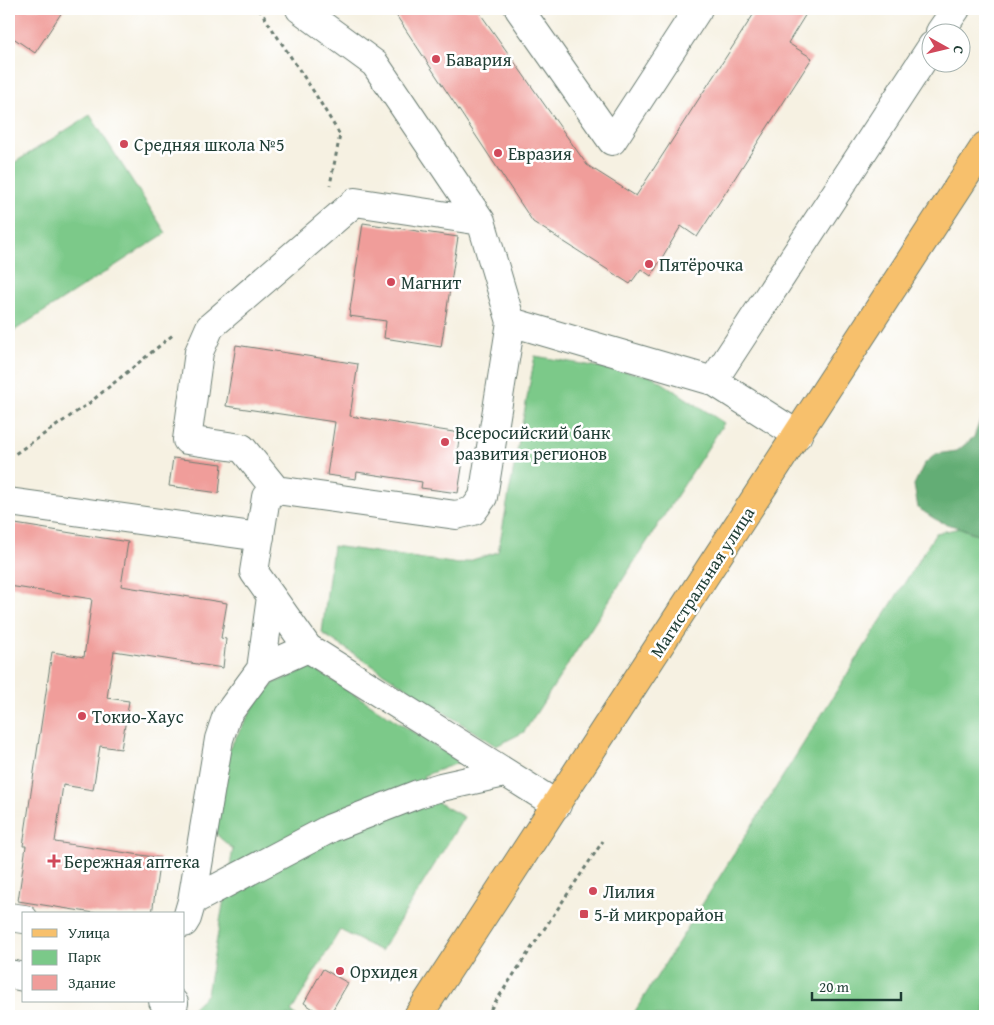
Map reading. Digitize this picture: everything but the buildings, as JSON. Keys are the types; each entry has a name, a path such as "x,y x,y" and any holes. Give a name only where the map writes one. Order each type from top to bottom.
{"main road":[{"name":"Магистральная улица","path":"418,1016 985,146"}],"lane":[{"path":"300,9 374,64 481,221 510,322 484,497 473,511 456,516 276,490 242,448 187,440 199,352 210,327 355,202 481,221"},
{"path":"519,9 612,141 698,9"},
{"path":"947,22 956,9"},
{"path":"713,381 922,61"},
{"path":"510,322 713,381 798,435"},
{"path":"276,490 266,497 254,572 308,648 557,805"},
{"path":"9,502 260,537"},
{"path":"188,912 218,739 227,715 261,669 271,597"},
{"path":"261,669 308,648"},
{"path":"188,912 331,828 441,786 504,773"},
{"path":"9,916 22,919"},
{"path":"9,974 22,977"}],"path":[{"path":"259,9 340,135 328,193"},
{"path":"9,458 88,404 176,332"},
{"path":"486,1016 603,841"}],"green space":[{"path":"90,115 166,233 9,334 9,166"},
{"path":"535,356 652,376 724,423 524,732 496,746 322,633 333,546 459,564 498,552"},
{"path":"985,407 985,541 970,531 939,521 918,508 914,485 924,464 936,454 957,451 974,437"},
{"path":"961,528 983,538 985,541 985,1016 632,1016 936,533"},
{"path":"312,667 460,762 423,776 437,802 464,817 381,951 340,930 291,1012 297,1016 189,1016 191,1009 207,994 233,849 213,829 229,749 254,706 274,683"}],"place":[{"name":"Бавария","path":"436,59"},
{"name":"Средняя школа №5","path":"124,144"},
{"name":"Евразия","path":"498,153"},
{"name":"Пятёрочка","path":"649,264"},
{"name":"Магнит","path":"391,282"},
{"name":"Всеросийский банк развития регионов","path":"445,442"},
{"name":"Токио-Хаус","path":"82,716"},
{"name":"Бережная аптека","path":"54,861"},
{"name":"Лилия","path":"593,891"},
{"name":"5-й микрорайон","path":"584,914"},
{"name":"Орхидея","path":"340,971"}]}
